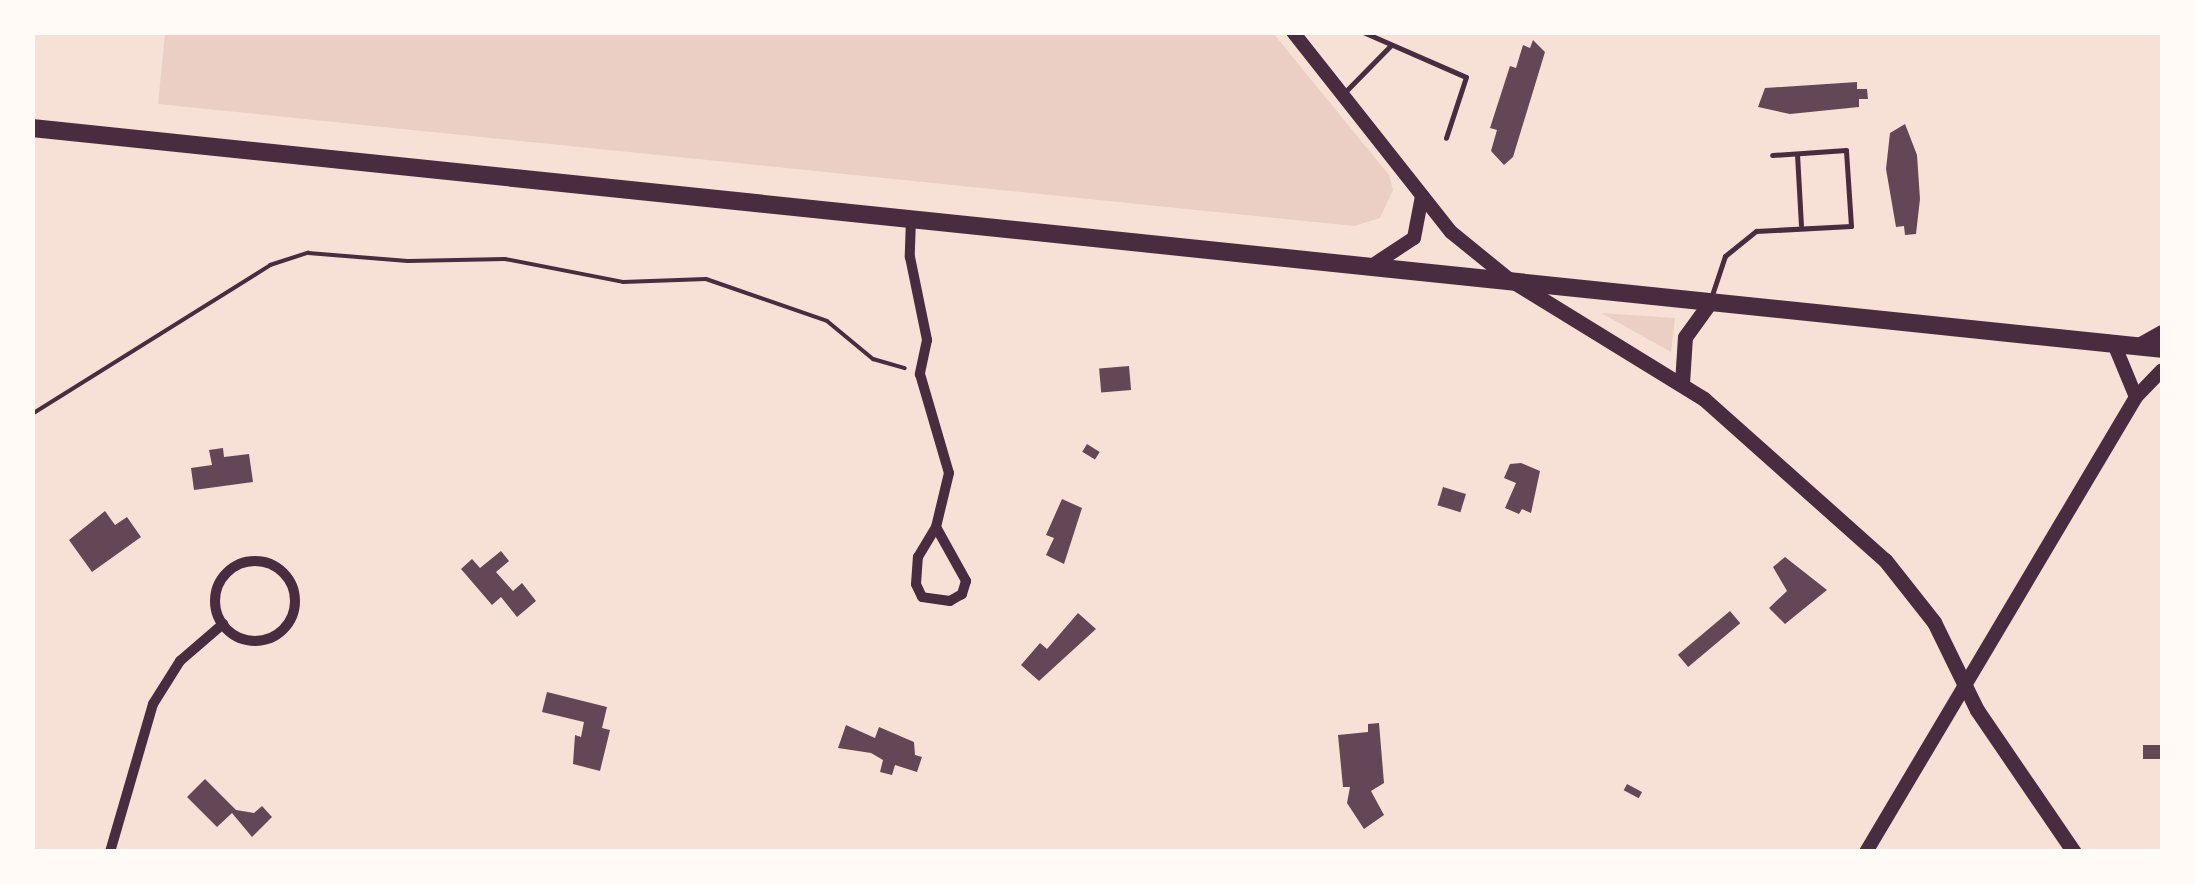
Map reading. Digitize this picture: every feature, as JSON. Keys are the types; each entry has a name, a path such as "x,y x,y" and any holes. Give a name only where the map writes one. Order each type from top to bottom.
{"main road":[{"path":"32,128 2162,349"},
{"path":"1510,280 1682,383 1899,574 1945,640 1968,688 2074,852"},
{"path":"1682,383 1685,337 1711,301"}],"street":[{"path":"1293,32 1451,232 1510,280"},
{"path":"1372,266 1414,238 1422,196"},
{"path":"911,218 910,257 927,340 920,369 948,465 936,527 918,557 916,584 922,597 950,601 962,594 966,580 936,527"},
{"path":"2137,346 2162,332"},
{"path":"2114,344 2136,397"},
{"path":"1866,852 1968,688 2136,397 2162,370"},
{"path":"262,562 288,578 295,608 279,633 250,641 223,624 216,594 232,568 262,562"},
{"path":"110,852 153,704 180,661 223,624"}],"lane":[{"path":"1362,32 1466,77 1446,138"},
{"path":"1342,95 1391,45"},
{"path":"1711,301 1720,266 1740,242 1765,228 1850,226 1846,150 1772,155"},
{"path":"1797,154 1802,226"}],"path":[{"path":"32,414 270,265 308,252 408,261 505,259 633,282 706,279 827,320 873,358 920,369"}],"shaded area":[{"path":"165,33 1273,33 1389,175 1393,190 1380,218 1354,226 158,104"},
{"path":"1601,313 1675,318 1671,352"}],"building":[{"path":"1533,40 1545,52 1513,157 1504,165 1491,151 1497,130 1490,128 1510,66 1516,68 1523,45 1530,48"},
{"path":"1857,82 1857,89 1867,89 1868,99 1859,99 1859,107 1790,114 1758,107 1765,88"},
{"path":"1905,124 1917,155 1920,199 1916,234 1905,235 1904,226 1896,227 1886,169 1890,133"},
{"path":"1129,366 1131,390 1101,393 1099,369"},
{"path":"1087,444 1100,452 1095,460 1082,452"},
{"path":"223,448 224,457 249,454 253,482 194,490 191,468 212,465 209,450"},
{"path":"1521,463 1540,471 1531,513 1522,509 1519,514 1505,508 1516,483 1504,478 1510,464"},
{"path":"1443,487 1466,494 1460,512 1437,505"},
{"path":"1062,499 1082,508 1064,564 1046,555 1054,538 1046,535"},
{"path":"105,511 115,525 127,517 141,537 92,572 69,540"},
{"path":"501,551 509,561 496,572 513,591 522,583 536,601 517,617 501,597 492,605 461,569 472,559 480,568"},
{"path":"1785,557 1827,590 1785,624 1769,608 1787,591 1773,567"},
{"path":"1730,611 1740,623 1688,667 1678,655"},
{"path":"1078,613 1096,629 1039,681 1021,665 1040,643 1047,649"},
{"path":"547,692 607,707 602,728 610,730 600,771 573,764 575,735 581,737 584,722 542,712"},
{"path":"1379,723 1384,783 1371,791 1384,815 1364,829 1347,803 1350,787 1343,787 1338,735 1368,732 1368,724"},
{"path":"846,725 875,738 879,727 914,742 915,755 922,757 917,772 895,765 892,775 880,772 883,760 871,753 838,748"},
{"path":"2143,745 2162,745 2162,759 2143,759"},
{"path":"205,779 236,810 254,813 262,806 272,817 252,837 232,813 217,827 187,797"},
{"path":"1627,784 1642,792 1639,798 1624,790"}]}
